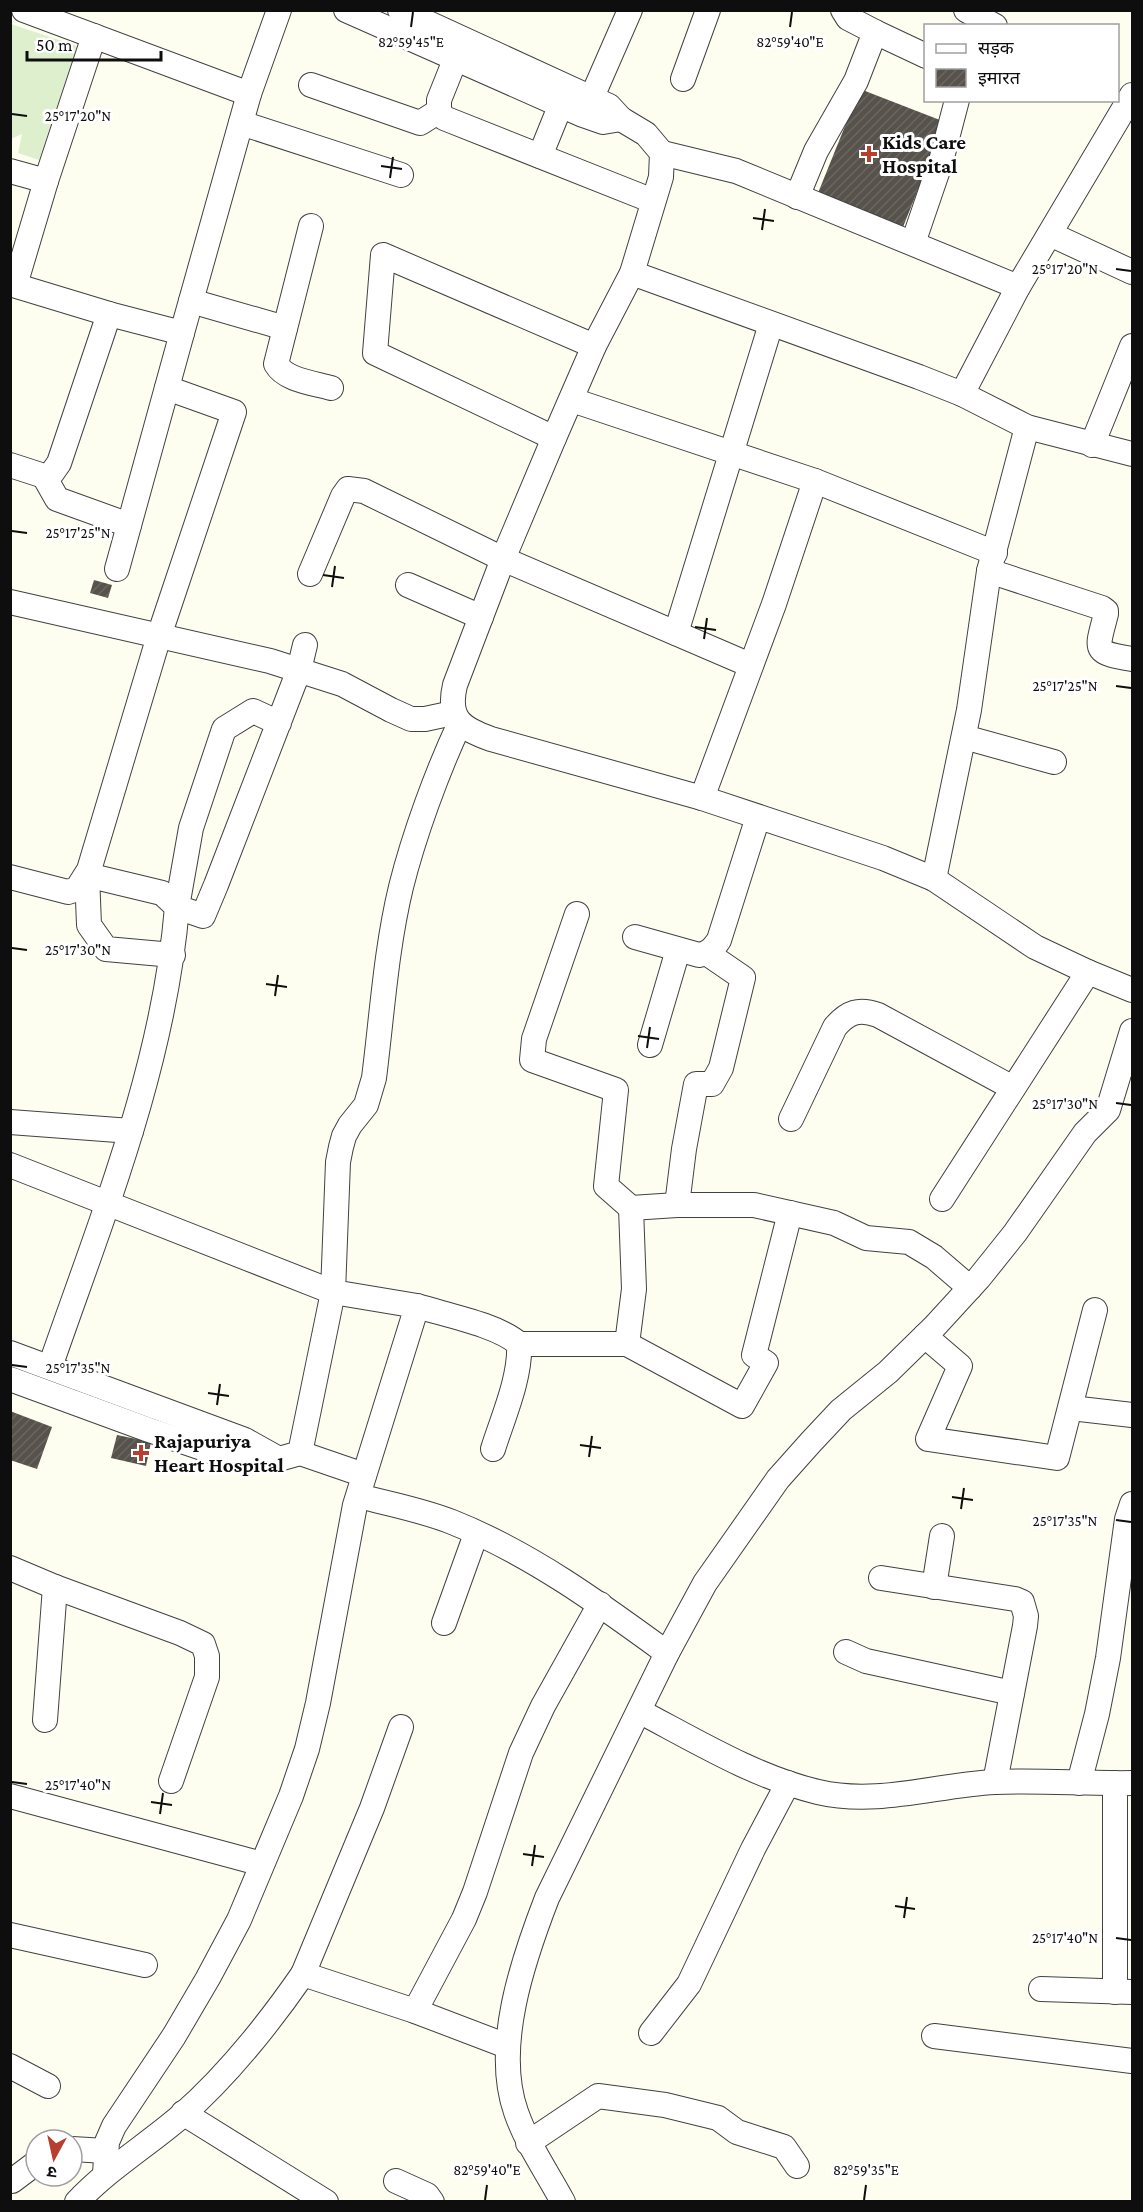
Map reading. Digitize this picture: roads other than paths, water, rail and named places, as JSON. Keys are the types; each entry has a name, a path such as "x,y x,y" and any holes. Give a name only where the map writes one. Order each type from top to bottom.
{"street":[{"path":"24,10 249,94"},
{"path":"117,569 240,123 279,10"},
{"path":"346,10 459,49 587,106 609,106 621,119 646,134 662,153 736,171 1018,287"},
{"path":"400,10 459,49"},
{"path":"587,106 630,10"},
{"path":"683,79 708,10"},
{"path":"843,10 848,18 924,55"},
{"path":"797,197 816,151 856,81 875,32"},
{"path":"94,36 13,284 109,314 182,333"},
{"path":"459,49 439,100 439,111 444,118 652,201"},
{"path":"962,394 1018,287 1132,93 1119,84"},
{"path":"311,85 420,123 439,111"},
{"path":"540,156 564,96"},
{"path":"913,243 941,161 956,102"},
{"path":"240,123 401,175"},
{"path":"289,1456 333,1292 338,1162 341,1147 344,1136 366,1105 374,1078 393,926 401,887 456,718 452,700 455,685 503,560 554,438 594,346 632,273 661,177 662,153"},
{"path":"10,171 46,181"},
{"path":"311,226 276,364 280,371 330,388"},
{"path":"1050,234 1132,272"},
{"path":"554,438 375,353 383,255 594,346"},
{"path":"632,273 962,394 1027,427 1132,454"},
{"path":"191,301 285,328"},
{"path":"10,465 44,476 52,473 59,463 109,314"},
{"path":"676,633 771,324"},
{"path":"1092,445 1132,346"},
{"path":"167,388 234,412 159,636 87,876 88,925 106,949 173,956"},
{"path":"572,400 815,481 992,562 1102,608 1106,614 1098,644 1101,650 1105,654 1132,659"},
{"path":"934,879 964,737 992,562 1027,427"},
{"path":"44,476 57,499 129,525"},
{"path":"702,798 774,604 815,481"},
{"path":"310,574 343,496 348,489 354,488 503,560 750,665"},
{"path":"408,585 481,617"},
{"path":"10,602 299,670 342,684 411,719 456,718 473,732 491,739 702,798 884,858 934,879 1035,947 1132,990"},
{"path":"87,876 162,893 177,907 203,916 299,670 305,645"},
{"path":"50,1367 107,1205 155,1044 173,956 177,907 191,828 224,729 254,711 279,723"},
{"path":"964,737 1054,762"},
{"path":"635,937 699,956 708,954 719,940 758,817"},
{"path":"11,876 68,892 77,889 87,876"},
{"path":"578,914 534,1039 532,1060 616,1090 606,1186 631,1208 677,1205 754,1205 834,1223 866,1238 909,1242 934,1257 970,1288"},
{"path":"650,1045 678,950"},
{"path":"677,1205 696,1084 712,1084 721,1068 743,978 708,954"},
{"path":"942,1199 1088,972"},
{"path":"791,1119 835,1027 844,1017 854,1012 866,1011 878,1015 1013,1088"},
{"path":"1108,1110 1132,1031"},
{"path":"563,2202 546,2169 528,2143 515,2111 508,2078 507,2046 513,2013 532,1938 546,1898 668,1653 705,1583 778,1479 841,1410 888,1372 970,1288 1015,1233 1085,1133 1108,1110 1132,1093"},
{"path":"10,1122 130,1131"},
{"path":"10,1165 333,1292 417,1306 496,1331 519,1344 627,1344 742,1406 766,1363 754,1355 790,1213"},
{"path":"627,1344 634,1289 631,1208"},
{"path":"106,2162 107,2142 114,2126 174,2036 239,1920 291,1796 307,1749 318,1703 347,1545 361,1485 417,1306"},
{"path":"925,1336 960,1366 928,1439 1058,1458 1095,1310"},
{"path":"493,1449 520,1358 519,1344"},
{"path":"10,1353 289,1456 451,1522 551,1574 600,1604 668,1653"},
{"path":"10,1379 237,1460 289,1456"},
{"path":"1071,1408 1132,1415"},
{"path":"1079,1783 1107,1667 1127,1519 1132,1503"},
{"path":"444,1623 476,1534"},
{"path":"934,1587 942,1536"},
{"path":"10,1568 180,1633 203,1644 207,1656 207,1677 171,1781"},
{"path":"881,1578 1016,1599 1022,1602 1026,1616 1025,1626 995,1782"},
{"path":"45,1720 55,1587"},
{"path":"415,2011 464,1919 521,1753 543,1706 600,1604"},
{"path":"846,1652 866,1661 1012,1693"},
{"path":"639,1712 686,1737 788,1783 820,1792 876,1796 995,1782 1124,1783 1124,1992 1041,1989"},
{"path":"77,2202 106,2162 183,2114 222,2075 255,2038 303,1974 372,1808 401,1727"},
{"path":"651,2033 689,1984 753,1849 788,1783"},
{"path":"10,1796 251,1862"},
{"path":"10,1935 145,1965"},
{"path":"303,1974 415,2011 507,2046"},
{"path":"934,2036 1132,2061"},
{"path":"10,2066 48,2086"},
{"path":"528,2143 598,2096 665,2105 718,2118 737,2132 784,2147 796,2166"},
{"path":"183,2114 326,2202"},
{"path":"84,2154 106,2162"},
{"path":"12,2181 24,2172"},
{"path":"396,2181 427,2195 432,2202"}],"place":[{"name":"Kids Care Hospital","path":"869,154"},
{"name":"Rajapuriya Heart Hospital","path":"141,1453"}]}
